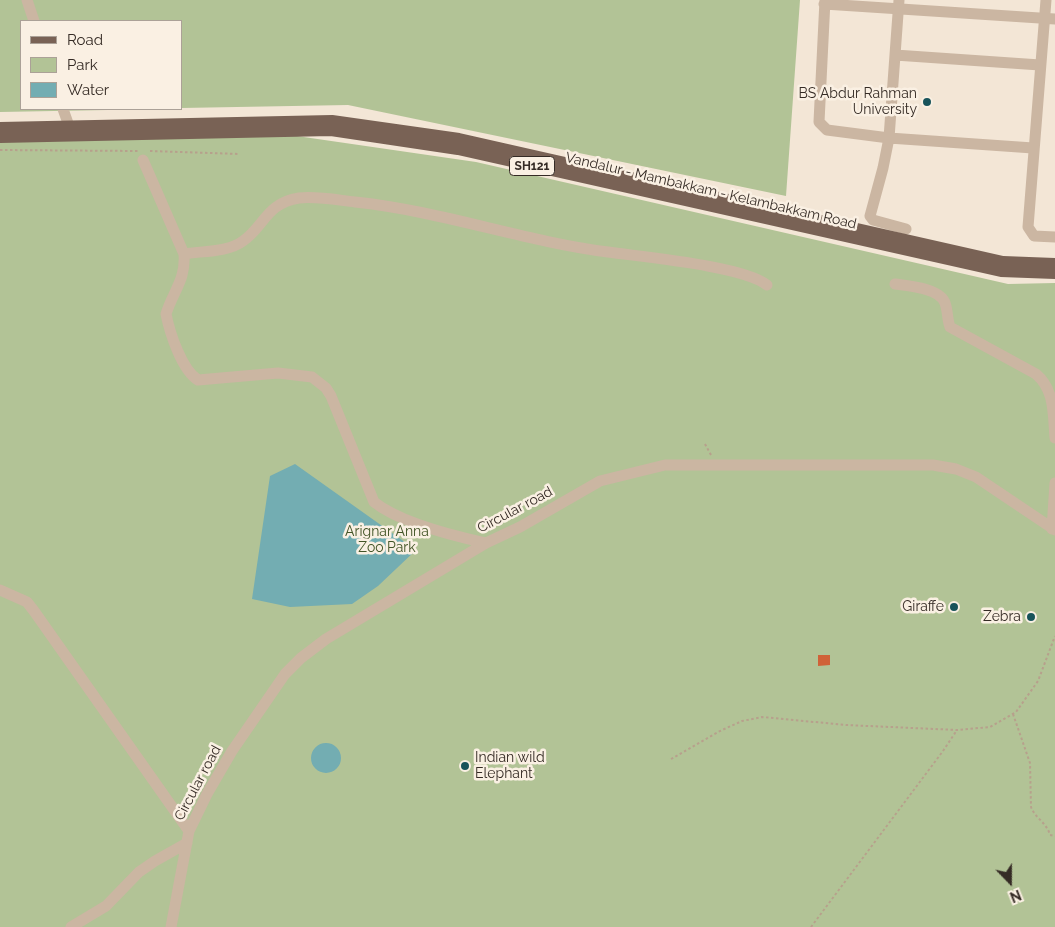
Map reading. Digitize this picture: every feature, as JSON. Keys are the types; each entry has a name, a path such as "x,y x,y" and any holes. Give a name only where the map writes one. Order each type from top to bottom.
{"main road":[{"name":"Vandalur - Mambakkam - Kelambakkam Road","path":"0,128 332,121 458,144 1003,262 1055,264"},
{"name":"Vandalur - Mambakkam - Kelambakkam Road","path":"0,138 331,130 458,144 1001,271 1055,273"}],"street":[{"path":"27,0 34,20"},
{"path":"1046,0 1050,19 1040,65 1028,227 1034,236 1055,237"},
{"path":"1033,148 889,138 826,130 819,122 824,2 899,5 1050,19"},
{"path":"899,5 889,138 884,168 870,209 870,216 873,220 906,229"},
{"path":"895,55 1040,65"},
{"path":"63,110 69,126"},
{"path":"143,154 184,254 185,267 182,281 166,314 185,367 190,375 198,380 278,374 312,377 326,388 331,396 374,502 386,510 455,536 486,543"},
{"path":"184,254 217,249 242,242 274,208 298,198 316,198 375,204 576,247 667,260 743,274 760,280 767,286"},
{"path":"895,284 925,290 941,297 945,302 950,327 1036,374 1044,381 1051,395 1055,438"},
{"name":"Circular road","path":"171,927 188,837 232,751 285,674 301,658 326,639 486,543 600,481 665,465 933,465 956,469 976,478 1054,530"},
{"path":"1054,530 1055,483"},
{"path":"0,590 27,602 34,611 188,837 139,872 106,906 71,927"}],"path":[{"path":"0,150 143,154 239,154"},
{"path":"671,759 720,731 742,721 762,718 846,725 957,730 990,727 1013,714 1038,681 1055,636"},
{"path":"1013,714 1030,763 1031,807 1033,813 1047,826 1050,835 1055,836"},
{"path":"811,927 957,730"}],"green space":[{"path":"0,0 800,0 786,196 348,105 182,108 182,20 20,20 20,110 107,110 0,112"},
{"name":"Arignar Anna Zoo Park","path":"283,134 476,162 1008,284 1055,283 1055,927 0,927 0,141"}],"water":[{"path":"295,464 416,550 378,586 352,604 290,607 252,599 270,476"},
{"path":"326,743 337,747 341,758 337,769 326,773 315,769 311,758 315,747"}],"building":[{"path":"818,655 830,655 830,665 818,666"}],"place":[{"name":"BS Abdur Rahman University","path":"927,102"},
{"name":"Giraffe","path":"954,607"},
{"name":"Zebra","path":"1031,617"},
{"name":"Indian wild Elephant","path":"465,766"}]}
